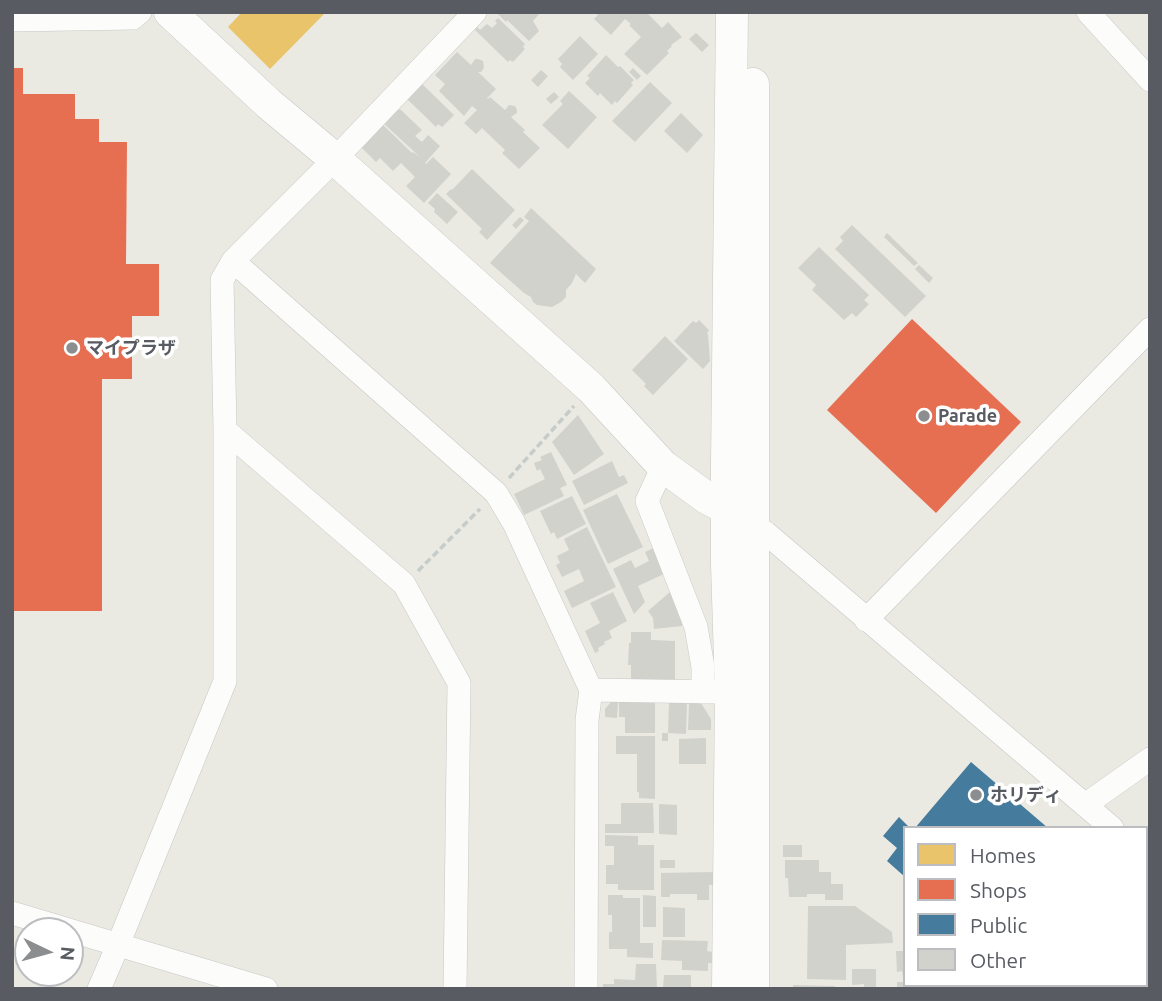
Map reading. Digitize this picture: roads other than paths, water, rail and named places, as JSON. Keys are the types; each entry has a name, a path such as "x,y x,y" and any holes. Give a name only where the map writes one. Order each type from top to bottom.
{"street":[{"path":"12,20 132,18 140,12"},
{"path":"170,12 269,104 335,159 591,388 663,466 707,498 766,533 1110,826"},
{"path":"99,989 225,681 222,280 233,261 475,12"},
{"path":"728,989 717,692 727,564 741,517 727,462 732,12"},
{"path":"753,12 741,517 753,989"},
{"path":"1088,12 1150,80"},
{"path":"233,261 496,493 514,523 591,690 587,720 586,989"},
{"path":"866,620 1150,329"},
{"path":"225,430 404,584 459,683 454,988"},
{"path":"663,466 648,501 696,627 703,667 717,692"},
{"path":"591,690 717,692"},
{"path":"1085,805 1150,759"},
{"path":"12,913 266,989"}],"place":[{"name":"マイプラザ","path":"72,348"},
{"name":"Parade","path":"924,416"},
{"name":"ホリディ","path":"976,795"}]}
